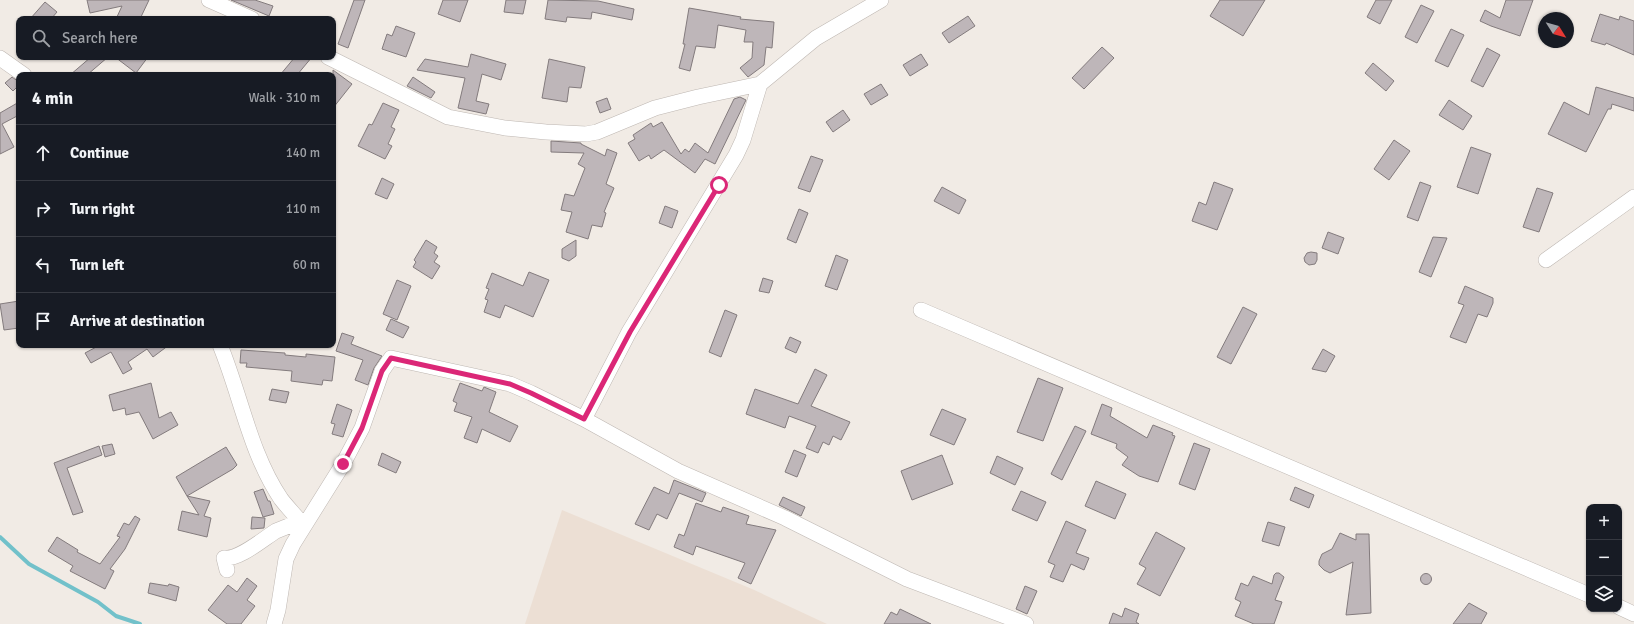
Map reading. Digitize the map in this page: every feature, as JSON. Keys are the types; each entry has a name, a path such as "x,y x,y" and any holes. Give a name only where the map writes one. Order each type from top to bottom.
{"street":[{"path":"209,0 245,16"},
{"path":"334,60 448,117 505,128 586,134 597,132 655,108 760,84 816,38 881,0"},
{"path":"0,58 20,72"},
{"path":"584,419 630,332 736,155 743,140 760,84"},
{"path":"1546,260 1634,197"},
{"path":"921,310 1586,594"},
{"path":"221,348 252,437 268,477 282,500 302,527"},
{"path":"274,624 278,610 286,560 302,527 331,485 362,428 382,371 391,358 510,384 584,419 678,470 785,518 907,579 1026,624"},
{"path":"226,570 224,558 230,559 260,543 276,531 291,525 302,527"},
{"path":"1622,608 1634,614"}],"shaded area":[{"path":"562,510 752,589 827,624 525,624"}],"building":[{"path":"87,0 149,0 141,16 117,16 122,6 90,13"},
{"path":"231,0 255,0 273,6 269,16"},
{"path":"354,0 365,0 348,48 338,44"},
{"path":"443,0 468,0 460,22 438,14"},
{"path":"506,0 526,0 523,14 504,12"},
{"path":"548,0 598,1 634,9 632,20 592,12 591,19 567,17 566,22 545,19"},
{"path":"1220,0 1265,0 1243,36 1210,16"},
{"path":"1376,0 1392,0 1380,24 1367,17"},
{"path":"1506,0 1533,0 1520,36 1480,21 1485,10 1500,18"},
{"path":"45,2 57,12 54,16 33,16"},
{"path":"1421,5 1434,11 1417,43 1405,37"},
{"path":"689,8 741,17 740,19 774,22 772,48 766,47 764,65 748,77 740,68 752,58 753,42 744,42 746,30 718,25 715,48 696,46 690,71 679,68 685,44 683,44"},
{"path":"1600,14 1619,20 1620,16 1634,21 1634,55 1606,43 1605,45 1591,41"},
{"path":"968,16 975,26 949,43 942,33"},
{"path":"396,26 415,33 406,57 382,49 387,34 392,36"},
{"path":"1451,29 1464,35 1448,67 1435,61"},
{"path":"1102,47 1114,58 1084,89 1072,78"},
{"path":"1487,48 1500,55 1483,87 1471,81"},
{"path":"471,54 506,64 501,80 482,74 476,101 489,104 486,114 458,108 465,78 417,70 425,59 468,67"},
{"path":"921,54 928,65 910,76 903,65"},
{"path":"549,59 585,67 581,88 569,87 567,102 542,98"},
{"path":"88,60 104,60 90,72 74,72"},
{"path":"119,60 146,60 137,72"},
{"path":"292,60 310,60 300,72 282,72"},
{"path":"1373,63 1394,81 1386,91 1365,73"},
{"path":"336,72 352,84 336,104"},
{"path":"12,77 16,80 16,88 13,91 5,83"},
{"path":"413,77 435,92 431,98 407,86"},
{"path":"881,84 888,95 871,105 864,94"},
{"path":"1596,87 1634,98 1634,111 1612,104 1611,109 1608,109 1586,152 1548,134 1564,102 1589,115"},
{"path":"740,97 746,100 715,164 705,159 695,173 664,150 651,159 649,155 639,161 628,143 635,139 633,135 651,123 653,127 662,122 681,154 685,149 689,152 695,143 708,153 734,99"},
{"path":"607,98 611,109 600,113 596,102"},
{"path":"1449,100 1472,116 1463,130 1439,115"},
{"path":"383,103 399,110 391,127 395,129 388,144 392,146 385,159 358,146 369,124 372,125"},
{"path":"16,104 16,117 2,124 14,147 0,154 0,113"},
{"path":"843,110 850,120 833,132 826,122"},
{"path":"1394,140 1410,151 1389,180 1374,169"},
{"path":"551,141 581,143 605,156 607,149 617,153 606,184 614,188 604,212 606,213 602,227 592,225 588,239 566,232 572,212 561,210 565,194 574,196 585,168 578,164 584,153 551,152"},
{"path":"1471,147 1491,154 1478,194 1457,187"},
{"path":"811,156 823,160 810,192 798,188"},
{"path":"382,178 394,184 387,199 375,194"},
{"path":"1214,182 1233,189 1217,230 1192,221 1199,202 1206,205"},
{"path":"1420,182 1431,186 1418,221 1407,217"},
{"path":"942,187 966,200 959,214 934,201"},
{"path":"1537,188 1553,193 1539,232 1523,227"},
{"path":"665,206 678,211 672,228 659,223"},
{"path":"799,209 808,213 796,243 787,239"},
{"path":"1328,232 1344,238 1338,254 1322,248"},
{"path":"1433,237 1447,238 1431,277 1419,272"},
{"path":"426,240 437,247 434,253 438,256 434,262 440,266 432,279 413,267 416,262 414,260"},
{"path":"576,240 576,256 569,261 562,258 562,249"},
{"path":"1307,253 1317,253 1317,260 1315,264 1309,265 1305,262 1304,258"},
{"path":"836,255 848,260 837,290 825,286"},
{"path":"529,272 549,280 533,317 505,305 500,318 484,312 488,300 485,299 489,289 486,288 492,273 523,286"},
{"path":"763,278 773,281 769,293 759,291"},
{"path":"397,280 411,286 397,320 383,314"},
{"path":"1465,286 1493,298 1493,303 1487,317 1478,314 1466,343 1450,337 1464,305 1458,303"},
{"path":"16,301 16,328 4,330 0,304"},
{"path":"1243,307 1257,314 1231,364 1217,357"},
{"path":"725,310 737,315 721,357 709,352"},
{"path":"391,319 409,327 403,338 386,330"},
{"path":"342,333 354,337 351,344 382,356 374,368 368,385 355,380 363,360 336,351"},
{"path":"790,337 801,342 796,353 785,348"},
{"path":"94,348 165,348 153,357 147,349 128,362 132,369 123,374 111,352 91,363 85,353"},
{"path":"1323,349 1335,356 1326,372 1312,369"},
{"path":"241,350 285,353 285,355 306,357 306,354 335,357 332,381 323,380 322,385 291,381 292,371 246,367 247,363 240,363"},
{"path":"815,369 827,375 811,406 850,422 841,440 833,436 829,445 823,442 818,453 806,448 816,426 789,416 785,428 746,414 755,389 798,404"},
{"path":"1038,378 1063,388 1043,441 1017,432"},
{"path":"151,383 159,418 171,412 178,425 153,439 139,412 126,415 125,408 113,411 109,395"},
{"path":"460,383 482,391 484,387 496,392 489,412 518,426 510,442 482,429 477,443 464,438 472,417 454,411 457,403 453,401"},
{"path":"272,389 289,392 286,403 269,400"},
{"path":"337,404 352,410 343,437 332,434 335,424 331,423"},
{"path":"1102,404 1112,408 1110,416 1147,438 1153,425 1173,433 1172,435 1175,436 1158,482 1139,476 1122,465 1128,457 1116,448 1117,444 1091,434"},
{"path":"942,409 966,419 954,445 930,435"},
{"path":"1075,426 1086,431 1062,480 1051,474"},
{"path":"1194,443 1210,449 1195,490 1179,484"},
{"path":"112,444 115,454 105,457 102,446"},
{"path":"99,446 102,455 67,468 83,512 73,515 54,463"},
{"path":"226,447 237,465 233,469 187,496 176,477"},
{"path":"794,450 806,455 797,477 785,472"},
{"path":"382,453 401,462 396,473 378,465"},
{"path":"942,455 953,484 912,500 901,471"},
{"path":"997,456 1023,468 1015,485 990,473"},
{"path":"674,480 706,493 702,502 679,493 667,519 657,514 649,530 635,524 654,487 669,494"},
{"path":"1096,481 1126,494 1115,519 1085,506"},
{"path":"1295,487 1314,495 1309,508 1290,500"},
{"path":"263,489 268,501 270,501 274,514 263,517 254,492"},
{"path":"1021,491 1046,502 1037,521 1012,510"},
{"path":"187,496 210,501 204,516 211,518 207,537 178,530 182,511 199,515"},
{"path":"783,497 805,507 801,516 779,505"},
{"path":"696,503 721,512 723,507 749,516 746,524 776,530 751,584 738,578 745,563 696,546 693,555 674,547 679,534 684,536"},
{"path":"135,516 140,519 125,549 110,569 114,571 105,589 70,571 73,566 48,551 57,537 78,550 77,552 100,564 120,537 117,536 124,523 129,525"},
{"path":"252,517 265,518 264,528 251,529"},
{"path":"1066,521 1086,530 1076,553 1089,558 1084,570 1071,564 1063,582 1050,577 1055,565 1048,562"},
{"path":"1268,522 1285,527 1279,546 1262,541"},
{"path":"1156,532 1185,548 1160,596 1137,584 1146,568 1139,564"},
{"path":"1340,533 1356,540 1356,534 1369,534 1371,613 1346,615 1353,562 1330,573 1319,565 1322,554 1332,549"},
{"path":"1276,573 1279,573 1284,577 1275,600 1282,602 1274,624 1254,624 1235,616 1241,602 1235,599 1241,583 1248,586 1253,576 1272,584"},
{"path":"1424,574 1428,574 1430,575 1430,583 1424,584 1421,581 1421,577"},
{"path":"247,578 257,586 247,600 255,606 241,624 227,624 208,610 228,585 237,592"},
{"path":"150,583 168,586 169,584 179,587 176,601 148,593"},
{"path":"1025,586 1037,591 1027,614 1016,609"},
{"path":"1469,603 1487,613 1481,624 1453,624"},
{"path":"1125,608 1139,614 1136,622 1139,624 1109,624 1113,613 1122,617"},
{"path":"900,609 931,624 884,624 891,612 897,615"}],"waterway":[{"path":"0,537 29,564 98,602 116,616 140,624"}],"route":[{"path":"343,464 362,428 382,371 391,358 510,384 584,419 630,332 719,185"}]}
